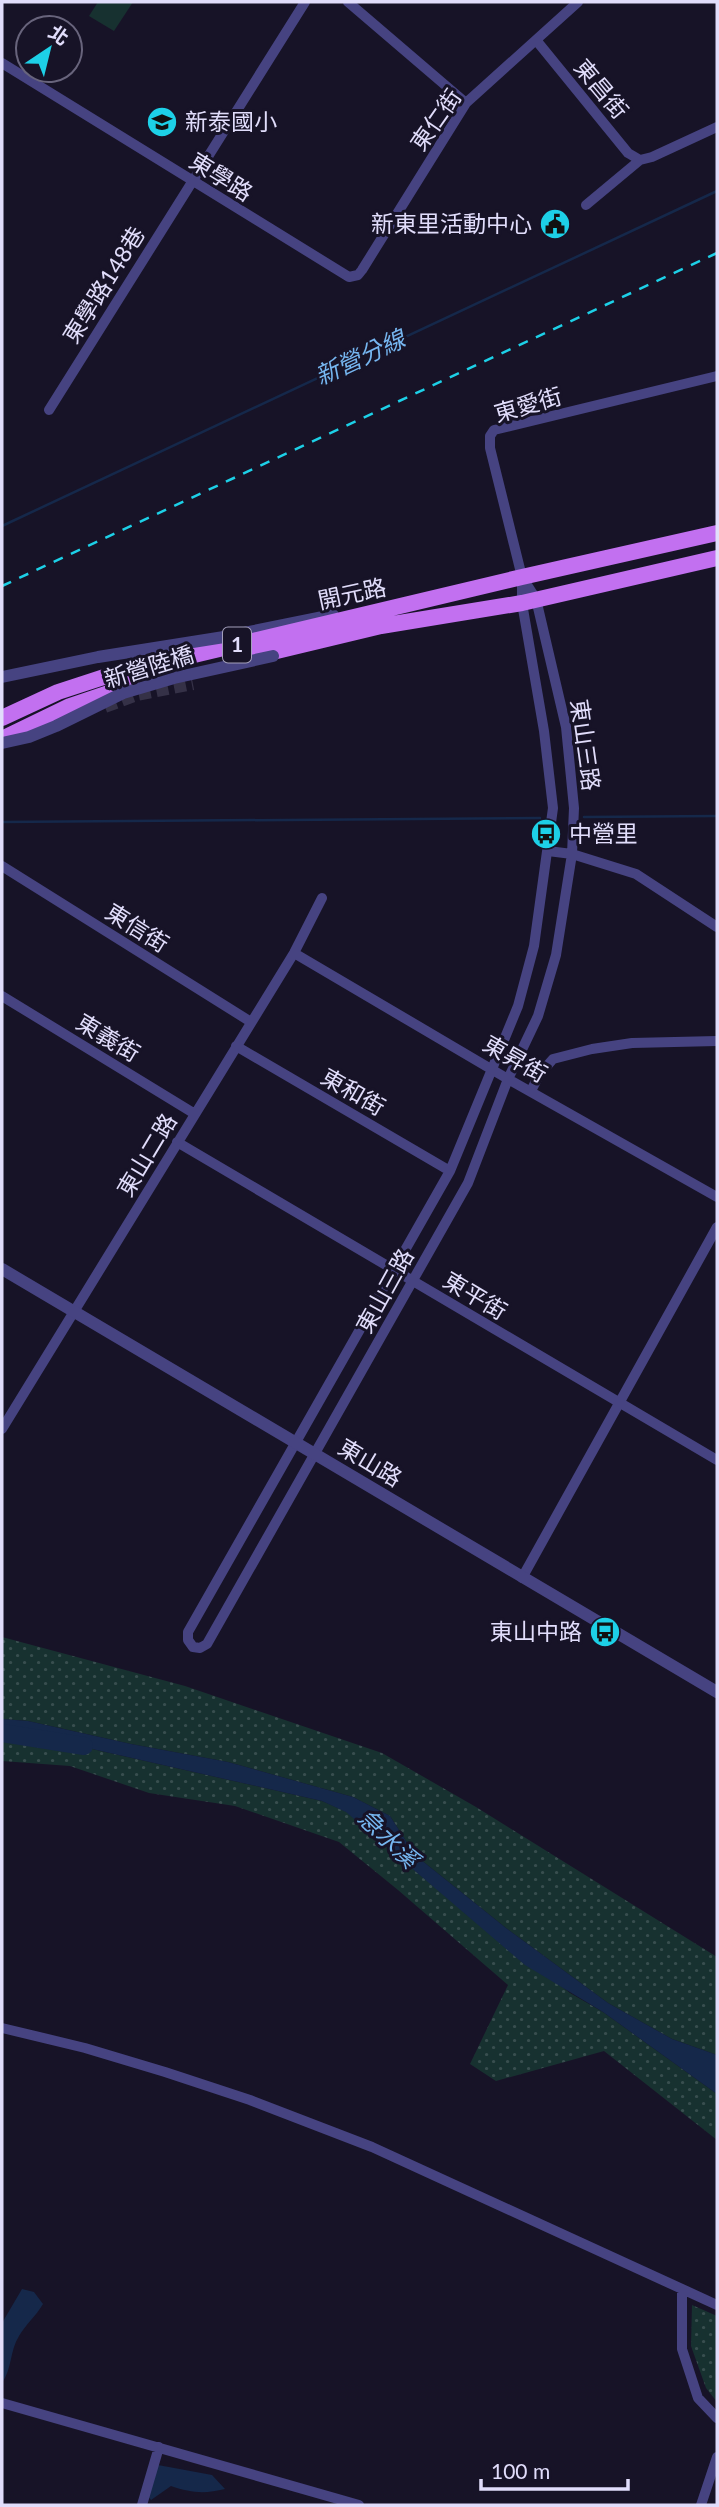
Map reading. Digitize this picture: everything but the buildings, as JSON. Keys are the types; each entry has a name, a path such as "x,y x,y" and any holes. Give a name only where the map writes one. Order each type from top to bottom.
{"main road":[{"name":"開元路","path":"2,719 58,692 110,675 717,533"},
{"name":"開元路","path":"2,741 70,706 128,686 380,626 476,612 717,558"}],"street":[{"name":"東學路148巷","path":"49,410 305,2"},
{"path":"348,2 467,103"},
{"name":"東仁街","path":"349,277 358,275 362,270 467,103 578,2"},
{"name":"東昌街","path":"536,40 628,153 640,160"},
{"name":"東學路","path":"2,63 349,277"},
{"path":"586,205 640,160 717,127"},
{"name":"東愛街","path":"522,577 490,448 490,436 494,430 717,376"},
{"name":"東山三路","path":"522,577 566,727 574,808 572,854 556,955 538,1016 508,1079 468,1183 207,1644 201,1648 193,1647 188,1640 188,1632 450,1171 518,1006 534,946 553,808 529,601"},
{"name":"新營陸橋","path":"2,677 468,590"},
{"name":"開元路","path":"273,656 476,612"},
{"name":"新營陸橋","path":"2,741 29,737 123,693 174,678 273,656"},
{"path":"50,669 69,657"},
{"path":"548,851 572,854 636,874 717,927"},
{"name":"東信街","path":"2,866 251,1022"},
{"name":"東山二路","path":"2,1429 294,953 322,898"},
{"name":"東昇街","path":"294,953 508,1079 717,1197"},
{"name":"東義街","path":"2,996 195,1114"},
{"path":"531,1091 539,1074 553,1059 632,1043 717,1041"},
{"name":"東和街","path":"236,1046 450,1171"},
{"name":"東平街","path":"177,1142 717,1460"},
{"path":"522,1578 717,1227"},
{"name":"東山路","path":"2,1269 716,1690"},
{"path":"2,2028 152,2068 274,2109 372,2147 717,2305"},
{"path":"682,2289 682,2349 698,2398 717,2418"},
{"path":"2,2403 359,2505"},
{"path":"142,2505 159,2447"},
{"path":"701,2505 717,2457"}],"green space":[{"path":"98,2 133,2 114,31 89,16"},
{"path":"2,1637 185,1686 382,1753 476,1807 717,1957 717,2055 672,2039 608,2003 506,1928 415,1855 390,1816 353,1797 228,1762 28,1721 2,1719"},
{"path":"2,1733 26,1734 322,1801 347,1812 409,1866 570,1993 603,2012 717,2094 717,2140 604,2051 496,2081 470,2064 508,1985 339,1842 235,1806 149,1793 70,1766 2,1761"},
{"path":"692,2305 717,2316 717,2402 706,2388 691,2346"}],"water":[{"path":"2,1719 28,1721 228,1762 353,1797 390,1816 415,1855 506,1928 608,2003 672,2039 717,2055 717,2094 603,2012 525,1965 346,1812 322,1801 26,1734 2,1733"},
{"path":"22,2289 34,2292 43,2304 16,2341 8,2372 2,2383 2,2323"},
{"path":"158,2465 212,2475 225,2489 198,2492 171,2486 151,2500 148,2496"}],"waterway":[{"name":"新營分線","path":"2,526 717,191"},
{"path":"584,817 717,816"},
{"path":"2,822 540,818"},
{"name":"急水溪","path":"2,1733 84,1746"}],"tunnel":[{"path":"105,707 137,695 193,684"}],"railway":[{"path":"2,586 717,253"}],"place":[{"name":"新泰國小","path":"162,122"},
{"name":"新東里活動中心","path":"555,224"},
{"name":"中營里","path":"546,834"},
{"name":"東山中路","path":"605,1632"}]}
